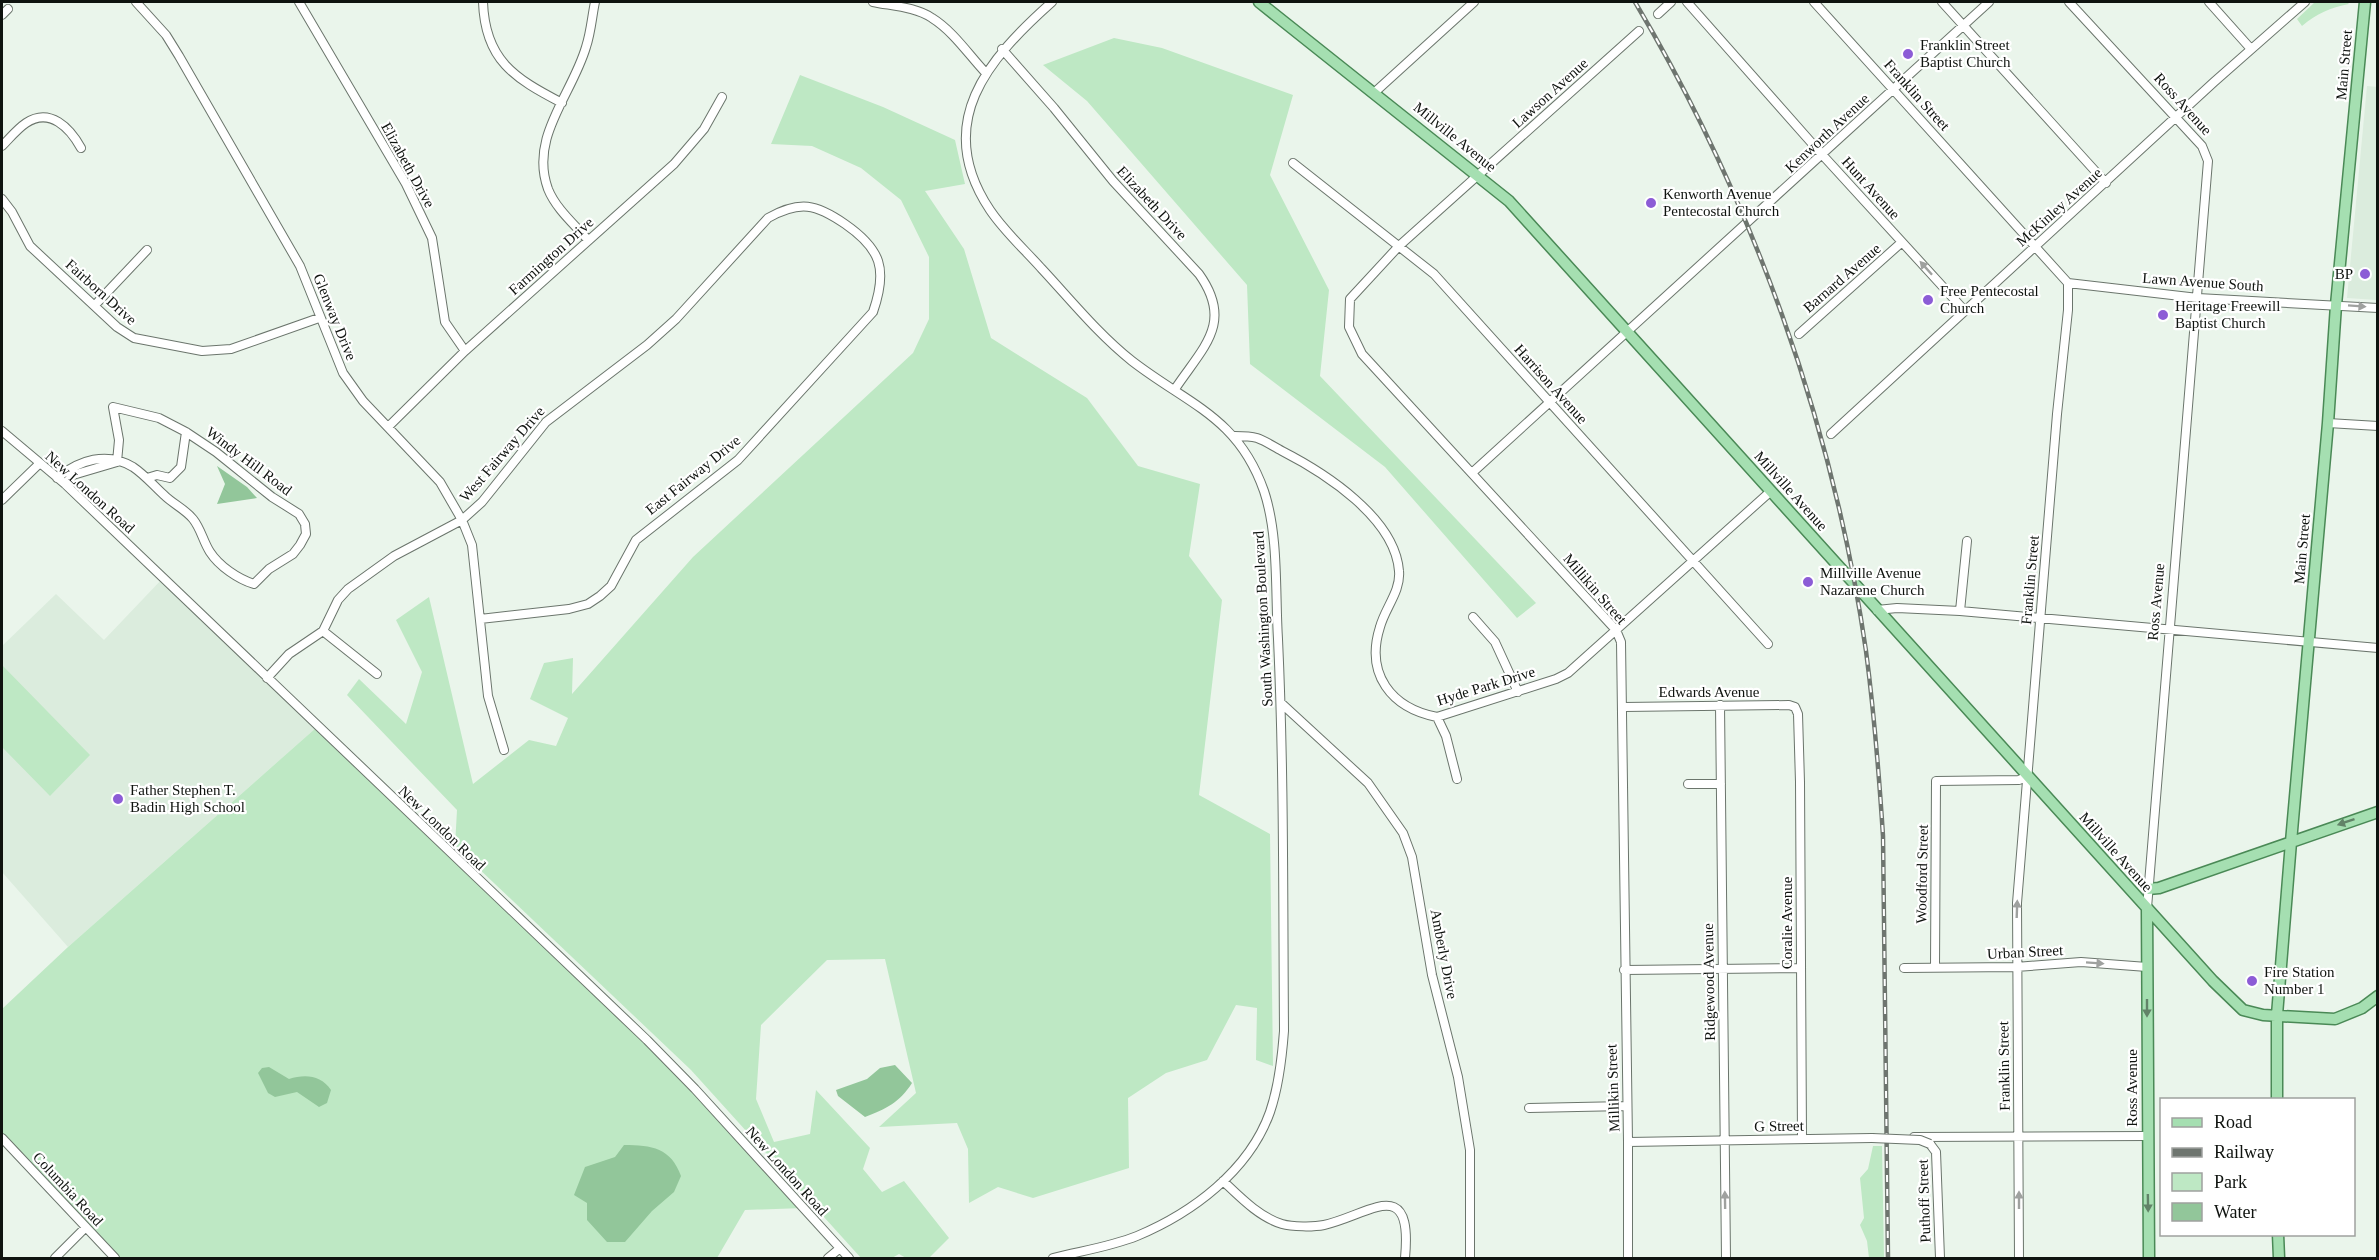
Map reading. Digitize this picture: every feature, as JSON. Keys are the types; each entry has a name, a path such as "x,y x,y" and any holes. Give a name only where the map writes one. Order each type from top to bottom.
{"main road":[{"name":"Millville Avenue","path":"1259,2 1375,92 1509,201 2238,1006 2256,1014 2335,1019 2362,1008 2378,996"},
{"name":"Main Street","path":"2277,1098 2277,1015 2336,305 2365,2"},
{"path":"2148,888 2159,888 2378,812"},
{"name":"Ross Avenue","path":"2147,908 2149,1258"},
{"path":"2278,1236 2279,1258"}],"street":[{"name":"Glenway Drive","path":"136,2 166,35 300,266 343,374 363,401 440,482 462,520 472,545 488,696 504,750"},
{"name":"Elizabeth Drive","path":"298,2 406,184 432,238 445,322 465,351"},
{"path":"483,2 487,34 502,62 528,85 562,103"},
{"path":"588,240 558,207 544,176 542,159 544,141 586,47 595,2"},
{"path":"873,2 921,12 932,17 985,72"},
{"name":"South Washington Boulevard","path":"1052,2 1002,49 985,72 969,110 965,134 968,159 978,188 990,210 1095,326 1131,360 1215,417 1234,436 1254,467 1270,510 1281,703 1284,1031 1283,1051 1275,1094 1262,1131 1239,1164 1222,1181 1193,1206 1134,1237 1053,1258"},
{"path":"1375,92 1474,2"},
{"path":"1658,14 1671,2"},
{"name":"Hunt Avenue","path":"1687,2 1822,155 1965,311"},
{"name":"Franklin Street","path":"1815,2 2068,283 2068,310 2057,414 2017,903 2019,1258"},
{"path":"1942,2 2106,183"},
{"name":"Kenworth Avenue","path":"1473,472 1989,2"},
{"name":"Ross Avenue","path":"2069,2 2202,146 2208,161 2147,908"},
{"path":"2209,2 2251,49"},
{"name":"McKinley Avenue","path":"1831,434 2175,118 2305,2"},
{"name":"Lawson Avenue","path":"1478,175 1639,31"},
{"name":"Elizabeth Drive","path":"1002,49 1054,108 1113,181 1209,287 1216,312 1214,327 1175,389"},
{"name":"Farmington Drive","path":"388,427 465,351 674,164 704,129 722,97"},
{"path":"2,146 26,123 38,118 51,118 63,124 74,135 81,148"},
{"name":"Harrison Avenue","path":"1293,163 1434,274 1768,644"},
{"name":"Millikin Street","path":"1478,175 1399,246 1350,299 1349,327 1362,354 1616,630 1621,642 1624,707 1624,970 1628,1258"},
{"name":"Fairborn Drive","path":"2,199 12,212 30,246 117,327 134,338 150,343 202,351 231,349 320,318"},
{"name":"West Fairway Drive","path":"267,678 289,654 322,632 338,600 348,589 411,545 462,520 482,502 546,422 676,319 768,218 782,210 813,206 824,209 845,224"},
{"name":"East Fairway Drive","path":"480,619 569,609 588,604 610,586 636,540 738,460 873,312 881,280 879,265 873,250 864,238 845,224"},
{"name":"Barnard Avenue","path":"1799,334 1902,242"},
{"path":"94,305 147,250"},
{"name":"Lawn Avenue South","path":"2068,283 2198,298 2378,308"},
{"name":"Windy Hill Road","path":"117,462 120,453 113,406 159,418 186,432 216,452 272,497 299,514 305,524 306,534 293,554 269,569 254,584 231,572 210,552 192,517 165,496 147,478"},
{"path":"2328,423 2378,426"},
{"name":"New London Road","path":"2,431 61,481 629,1024 695,1089 849,1258"},
{"path":"61,481 117,462 132,466 147,478 157,475 170,478 181,467 186,432"},
{"name":"Hyde Park Drive","path":"1234,436 1257,438 1308,464 1343,488 1389,539 1397,561 1399,583 1380,626 1376,642 1378,670 1389,692 1398,702 1421,714 1437,717 1518,692 1568,673 1771,491"},
{"path":"2,500 40,463"},
{"path":"1960,611 1967,541"},
{"path":"1877,610 1897,608 1960,611 2378,648"},
{"path":"1473,617 1495,642 1518,692"},
{"path":"322,632 377,674"},
{"name":"Amberly Drive","path":"1281,703 1368,783 1403,833 1412,857 1432,975 1458,1077 1470,1150 1470,1258"},
{"name":"Edwards Avenue","path":"1624,707 1720,705 1789,705 1795,707"},
{"name":"Ridgewood Avenue","path":"1720,705 1726,1258"},
{"name":"Coralie Avenue","path":"1795,707 1798,714 1800,782 1802,1139"},
{"path":"1437,717 1446,736 1457,779"},
{"name":"Woodford Street","path":"1935,967 1936,781 2019,780 2028,776"},
{"path":"1688,784 1721,784"},
{"name":"Urban Street","path":"1904,968 2016,967 2081,962 2147,967"},
{"path":"1624,970 1801,968"},
{"path":"1529,1108 1626,1106"},
{"path":"1903,1137 2147,1136"},
{"name":"Columbia Road","path":"2,1138 115,1258"},
{"name":"G Street","path":"1628,1142 1872,1138 1920,1140 1930,1144"},
{"name":"Puthoff Street","path":"1930,1144 1936,1152 1940,1258"},
{"path":"1222,1181 1251,1207 1283,1224 1323,1226 1374,1206 1386,1204 1398,1210 1406,1227 1405,1258"},
{"path":"55,1258 86,1227"},
{"path":"828,1258 840,1249"}],"shaded area":[{"path":"2367,86 2378,87 2377,300 2347,298"},
{"name":"Father Stephen T. Badin High School","path":"163,578 317,727 68,947 2,872 2,646 56,594 104,640"}],"green space":[{"path":"2315,2 2347,2 2349,4 2324,12 2302,26 2297,19"},
{"path":"1114,38 1162,48 1293,95 1270,175 1329,290 1320,376 1536,603 1517,618 1385,467 1250,364 1247,285 1087,101 1043,65"},
{"path":"800,75 883,107 955,140 965,184 925,191 964,249 991,338 1087,398 1138,466 1200,484 1189,556 1222,600 1199,795 1270,834 1273,1066 1256,1060 1257,1008 1236,1005 1207,1060 1166,1073 1128,1098 1129,1168 1033,1198 998,1187 969,1203 968,1149 957,1123 879,1127 916,1093 885,959 827,960 761,1025 756,1099 774,1142 810,1134 816,1090 870,1148 863,1169 882,1192 904,1181 949,1238 929,1258 906,1258 899,1254 892,1258 861,1258 691,1070 455,846 457,810 347,695 359,679 406,724 422,672 396,620 429,597 473,784 529,740 556,746 568,718 530,699 544,663 573,658 572,694 693,557 913,353 929,319 929,257 901,200 861,168 812,146 771,144"},
{"path":"2,665 90,755 50,796 2,747"},
{"path":"317,727 647,1040 803,1208 745,1210 717,1258 115,1258 2,1138 2,1009 68,947"},
{"path":"1873,1146 1882,1146 1884,1258 1869,1258 1867,1241 1860,1225 1864,1218 1860,1178 1868,1169"}],"water":[{"path":"217,466 247,487 257,498 217,504 225,484"},
{"path":"895,1065 912,1083 903,1095 886,1108 865,1117 838,1096 836,1090 867,1079 880,1068"},
{"path":"269,1067 289,1079 307,1076 322,1081 331,1090 327,1103 319,1107 297,1092 275,1097 268,1093 258,1073 262,1068"},
{"path":"624,1145 652,1147 659,1150 672,1159 681,1176 674,1192 652,1211 625,1242 607,1242 587,1220 587,1203 574,1195 585,1167 615,1157"}],"railway":[{"path":"1635,2 1716,154 1751,234 1782,315 1809,397 1832,481 1851,566 1869,674 1883,836 1888,1258"}],"place":[{"name":"Franklin Street Baptist Church","path":"1908,54"},
{"name":"Kenworth Avenue Pentecostal Church","path":"1651,203"},
{"name":"BP","path":"2365,274"},
{"name":"Free Pentecostal Church","path":"1928,300"},
{"name":"Heritage Freewill Baptist Church","path":"2163,315"},
{"name":"Millville Avenue Nazarene Church","path":"1808,582"},
{"name":"Father Stephen T. Badin High School","path":"118,799"},
{"name":"Fire Station Number 1","path":"2252,981"}]}
